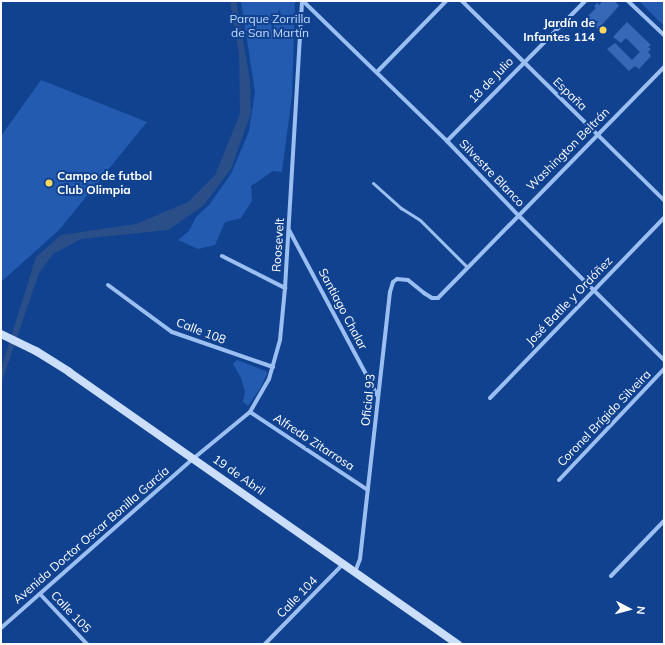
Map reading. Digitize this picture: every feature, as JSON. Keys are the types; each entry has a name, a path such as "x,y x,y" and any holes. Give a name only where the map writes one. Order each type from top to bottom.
{"street":[{"name":"Silvestre Blanco","path":"303,1 447,141 593,291 664,360"},
{"name":"Roosevelt","path":"194,458 250,412 261,395 273,367 280,340 289,230 303,1"},
{"path":"377,72 446,1"},
{"name":"España","path":"462,1 664,200"},
{"name":"18 de Julio","path":"447,141 523,62 585,1"},
{"path":"628,1 664,36"},
{"name":"Washington Beltrán","path":"438,298 664,67"},
{"name":"José Batlle y Ordóñez","path":"490,398 664,218"},
{"name":"Santiago Chalar","path":"289,230 378,397"},
{"path":"222,256 285,288"},
{"name":"Oficial 93","path":"355,572 360,558 391,286 398,278 402,278 408,280 432,298 438,298"},
{"name":"Calle 108","path":"108,285 172,332 273,367"},
{"name":"19 de Abril","path":"1,334 36,351 194,458 458,644"},
{"name":"Coronel Brígido Silveira","path":"559,480 664,369"},
{"name":"Alfredo Zitarrosa","path":"250,412 368,490"},
{"name":"Avenida Doctor Oscar Bonilla García","path":"1,628 194,458"},
{"path":"611,576 664,521"},
{"name":"Calle 104","path":"265,644 343,564"},
{"name":"Calle 105","path":"40,594 87,644"}],"lane":[{"path":"373,183 401,208 420,220 467,267"}],"green space":[{"name":"Parque Zorrilla de San Martín","path":"241,1 295,1 292,95 282,172 273,171 251,186 252,201 241,218 225,222 215,245 198,249 178,240 189,231 196,217 209,205 231,174 249,131 255,92"},
{"path":"639,1 664,1 664,26"},
{"name":"Campo de futbol Club Olimpia","path":"41,80 147,122 59,230 1,282 1,136"},
{"path":"237,360 266,371 267,374 261,387 248,406 243,402 245,392 241,378 233,364"}],"shaded area":[{"path":"230,1 236,1 250,80 251,113 231,169 203,206 168,230 81,239 53,254 39,273 1,384 1,369 36,257 61,235 136,224 188,202 215,175 240,114 239,53"}],"building":[{"path":"603,1 615,1 619,6 598,29 587,17 596,8 594,6 597,3 599,5"},
{"path":"627,22 651,45 648,47 651,49 648,52 651,56 639,69 635,66 629,71 607,49 615,43 632,60 640,52 626,38 621,43 613,37"}],"place":[{"name":"Jardín de Infantes 114","path":"603,30"},
{"name":"Campo de futbol Club Olimpia","path":"49,183"}]}
